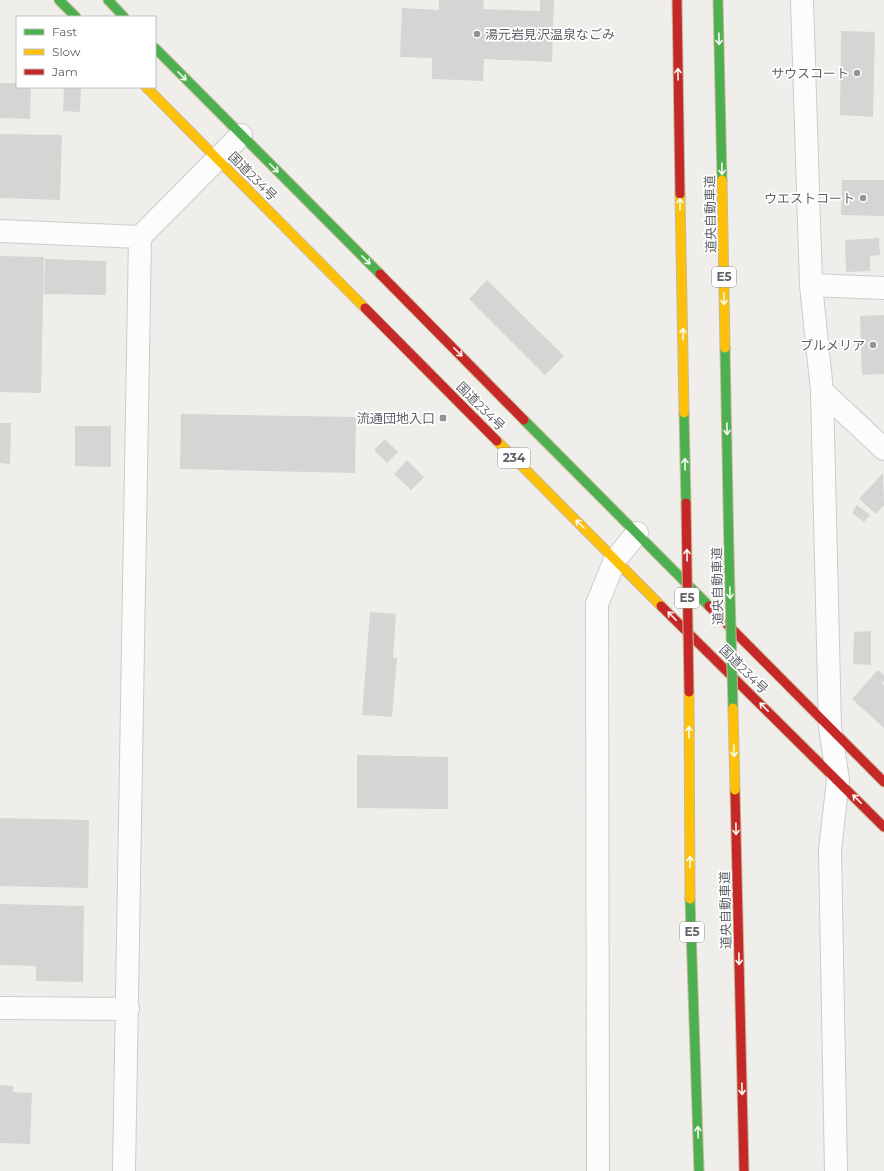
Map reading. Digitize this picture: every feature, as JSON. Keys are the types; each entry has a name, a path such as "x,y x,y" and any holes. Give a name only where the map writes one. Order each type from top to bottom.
{"highway":[{"path":"59,0 75,16"},
{"path":"108,0 123,16"},
{"name":"E5","path":"676,0 689,692 690,888 699,1171"},
{"name":"道央自動車道","path":"718,0 729,554 744,1171"},
{"name":"国道234号","path":"156,49 884,782"},
{"name":"国道234号","path":"147,88 615,560 884,827"},
{"path":"688,1116 690,888"}],"street":[{"path":"802,0 811,285 822,391 830,728 838,780 830,850 836,1171"},
{"path":"124,1171 128,1010 140,237 241,135"},
{"path":"0,231 140,237"},
{"path":"811,285 884,288"},
{"path":"822,391 884,449"},
{"path":"598,1171 597,604 615,560 637,532"},
{"path":"0,1008 128,1010"}],"building":[{"name":"湯元岩見沢温泉なごみ","path":"439,0 484,0 483,9 540,11 540,0 554,0 552,62 484,59 483,81 432,79 432,58 400,57 402,8 439,10"},
{"name":"サウスコート","path":"841,31 875,32 873,117 840,115"},
{"path":"0,83 16,83 16,88 31,88 30,119 0,118"},
{"path":"64,88 81,88 80,112 63,111"},
{"path":"0,134 62,135 60,200 0,198"},
{"name":"ウエストコート","path":"842,180 884,180 884,216 841,215"},
{"path":"879,238 880,255 870,256 870,271 846,272 845,240"},
{"path":"0,256 44,257 41,393 0,392"},
{"path":"45,259 106,261 106,295 44,294"},
{"path":"487,280 564,356 545,375 469,299"},
{"name":"ブルメリア","path":"884,315 884,374 862,375 860,316"},
{"path":"181,414 356,417 355,473 180,469"},
{"path":"0,423 11,423 10,464 0,463"},
{"path":"75,426 111,426 111,467 75,466"},
{"path":"385,439 398,452 387,463 374,450"},
{"path":"407,460 424,477 411,490 394,474"},
{"path":"883,473 884,505 876,514 859,499"},
{"path":"857,505 870,515 864,522 852,513"},
{"path":"370,612 396,614 393,658 397,658 392,717 362,715"},
{"path":"871,631 871,665 853,664 854,632"},
{"path":"878,670 884,675 884,681 882,683 884,685 884,728 852,699"},
{"path":"357,755 448,757 448,809 357,808"},
{"path":"0,818 89,820 88,888 0,886"},
{"path":"0,904 84,906 83,982 36,981 36,966 0,965"},
{"path":"0,1085 13,1086 13,1092 32,1093 30,1144 0,1143"}],"traffic: fast":[{"path":"59,0 75,16"},
{"path":"108,0 123,16"},
{"path":"718,0 722,180"},
{"path":"156,49 380,274"},
{"path":"725,348 729,554"},
{"path":"684,413 686,503"},
{"path":"524,420 709,606"},
{"path":"729,554 733,708"},
{"path":"690,899 699,1171"}],"traffic: slow":[{"path":"147,88 365,308"},
{"path":"722,180 725,348"},
{"path":"680,194 684,413"},
{"path":"497,441 661,606"},
{"path":"689,692 690,899"},
{"path":"733,708 735,790"}],"traffic: jam":[{"path":"677,0 680,194"},
{"path":"380,274 524,420"},
{"path":"365,308 497,441"},
{"path":"686,503 689,692"},
{"path":"661,606 884,827"},
{"path":"709,606 884,782"},
{"path":"735,790 744,1171"}],"place":[{"name":"湯元岩見沢温泉なごみ","path":"477,34"},
{"name":"サウスコート","path":"857,73"},
{"name":"ウエストコート","path":"863,198"},
{"name":"ブルメリア","path":"873,345"},
{"name":"流通団地入口","path":"443,418"}]}
